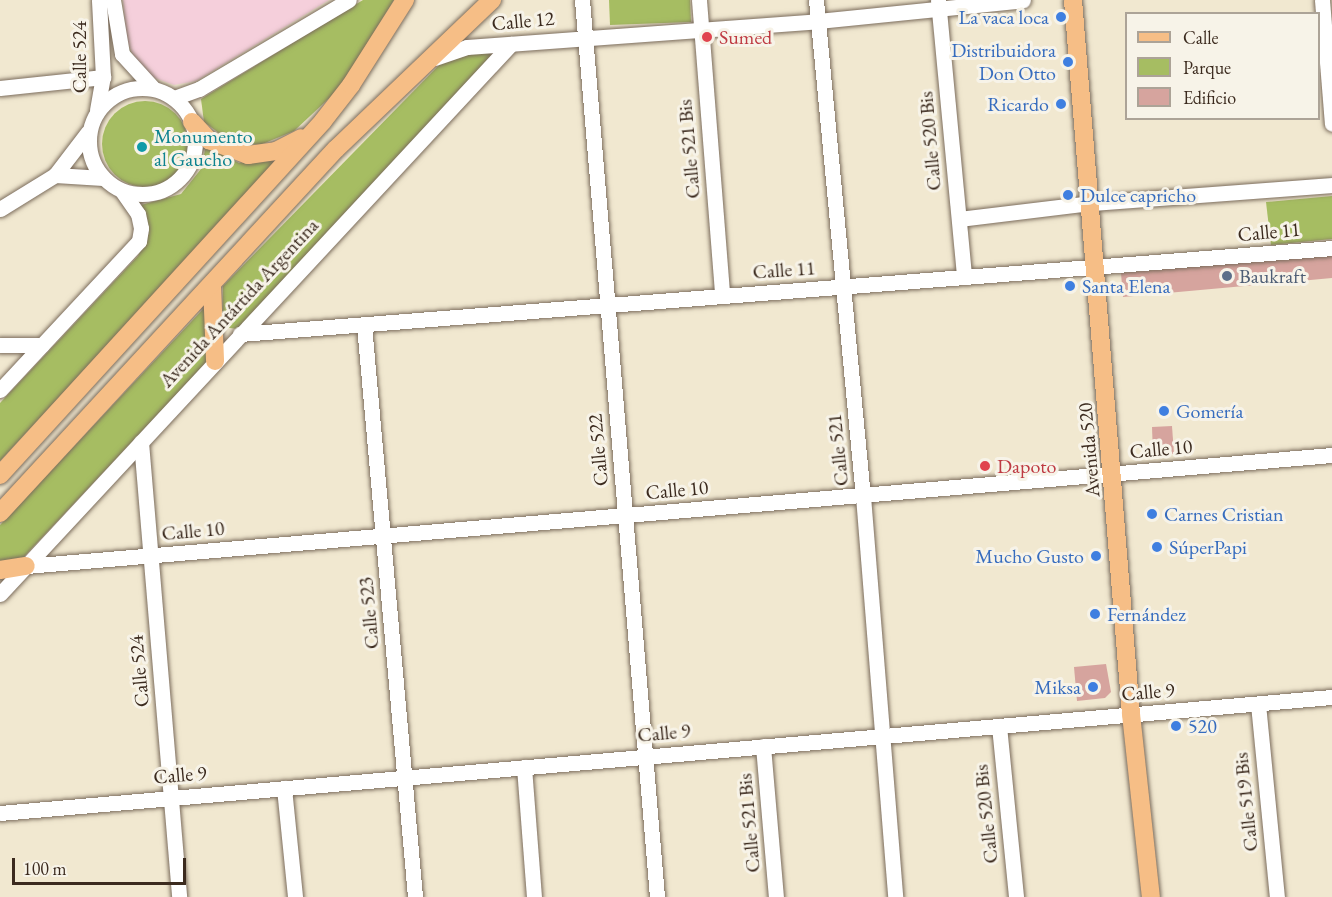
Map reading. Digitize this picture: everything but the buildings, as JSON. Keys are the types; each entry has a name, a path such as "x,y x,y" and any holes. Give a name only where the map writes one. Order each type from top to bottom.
{"main road":[{"path":"0,475 324,121 351,85 405,0"},
{"name":"Avenida Antártida Argentina","path":"0,513 336,149 492,0"},
{"name":"Avenida 520","path":"1073,0 1092,203 1131,714 1150,897"},
{"path":"192,122 209,140 248,156 286,148 324,121"},
{"path":"212,285 215,361"},
{"path":"0,570 26,566"}],"street":[{"name":"Calle 524","path":"96,113 103,77 99,0"},
{"name":"Calle 524","path":"113,0 122,54 154,88"},
{"path":"174,98 199,90 349,0"},
{"name":"Calle 522","path":"582,0 657,897"},
{"name":"Calle 521 Bis","path":"699,0 722,295"},
{"name":"Calle 521","path":"816,0 863,496 896,897"},
{"name":"Calle 12","path":"424,63 454,50 584,37 818,21 939,5 1023,0"},
{"path":"1322,0 1332,124"},
{"name":"Calle 520 Bis","path":"939,5 964,277"},
{"name":"Avenida Antártida Argentina","path":"0,594 512,44"},
{"path":"0,88 103,77"},
{"path":"103,178 89,147 90,130 96,113 120,92 154,88 174,98 192,122 196,142 191,162 180,179 162,191 142,195 122,191"},
{"path":"0,209 55,175 90,130"},
{"path":"0,390 139,240 141,228 138,214 122,191 103,178 55,175"},
{"path":"959,219 1092,203 1332,185"},
{"name":"Calle 11","path":"240,334 1332,248"},
{"name":"Calle 523","path":"364,325 414,897"},
{"path":"0,345 42,345"},
{"name":"Calle 524","path":"141,441 179,897"},
{"name":"Calle 10","path":"26,566 1332,455"},
{"name":"Calle 9","path":"0,813 171,796 1332,697"},
{"name":"Calle 519 Bis","path":"1258,704 1276,897"},
{"name":"Calle 520 Bis","path":"999,726 1016,897"},
{"name":"Calle 521 Bis","path":"763,746 776,897"},
{"path":"524,767 534,897"},
{"path":"284,788 295,897"}],"shaded area":[{"path":"123,0 329,0 196,81 174,85 152,77 136,63 127,40"}],"green space":[{"path":"363,0 394,0 339,89 294,131 260,145 231,142 204,122 201,99"},
{"path":"609,0 690,0 691,22 610,25"},
{"path":"511,44 238,329 222,327 223,286 443,61"},
{"path":"145,101 162,104 176,113 185,127 188,144 185,161 176,175 162,184 145,187 128,184 114,175 105,161 102,144 105,127 114,113 128,104"},
{"path":"206,145 239,163 285,154 0,461 0,403 138,256 149,233 141,205 181,194 201,169"},
{"path":"1332,196 1332,239 1271,245 1266,202"},
{"path":"205,307 207,362 19,562 0,564 0,525"}],"place":[{"name":"La vaca loca","path":"1061,17"},
{"name":"Sumed","path":"707,37"},
{"name":"Distribuidora Don Otto","path":"1068,62"},
{"name":"Ricardo","path":"1061,104"},
{"name":"Monumento al Gaucho","path":"142,147"},
{"name":"Dulce capricho","path":"1068,195"},
{"name":"Baukraft","path":"1227,276"},
{"name":"Santa Elena","path":"1070,286"},
{"name":"Gomería","path":"1164,411"},
{"name":"Dapoto","path":"985,466"},
{"name":"Carnes Cristian","path":"1152,514"},
{"name":"SúperPapi","path":"1157,547"},
{"name":"Mucho Gusto","path":"1096,556"},
{"name":"Fernández","path":"1095,614"},
{"name":"Miksa","path":"1093,687"},
{"name":"520","path":"1176,726"}]}
